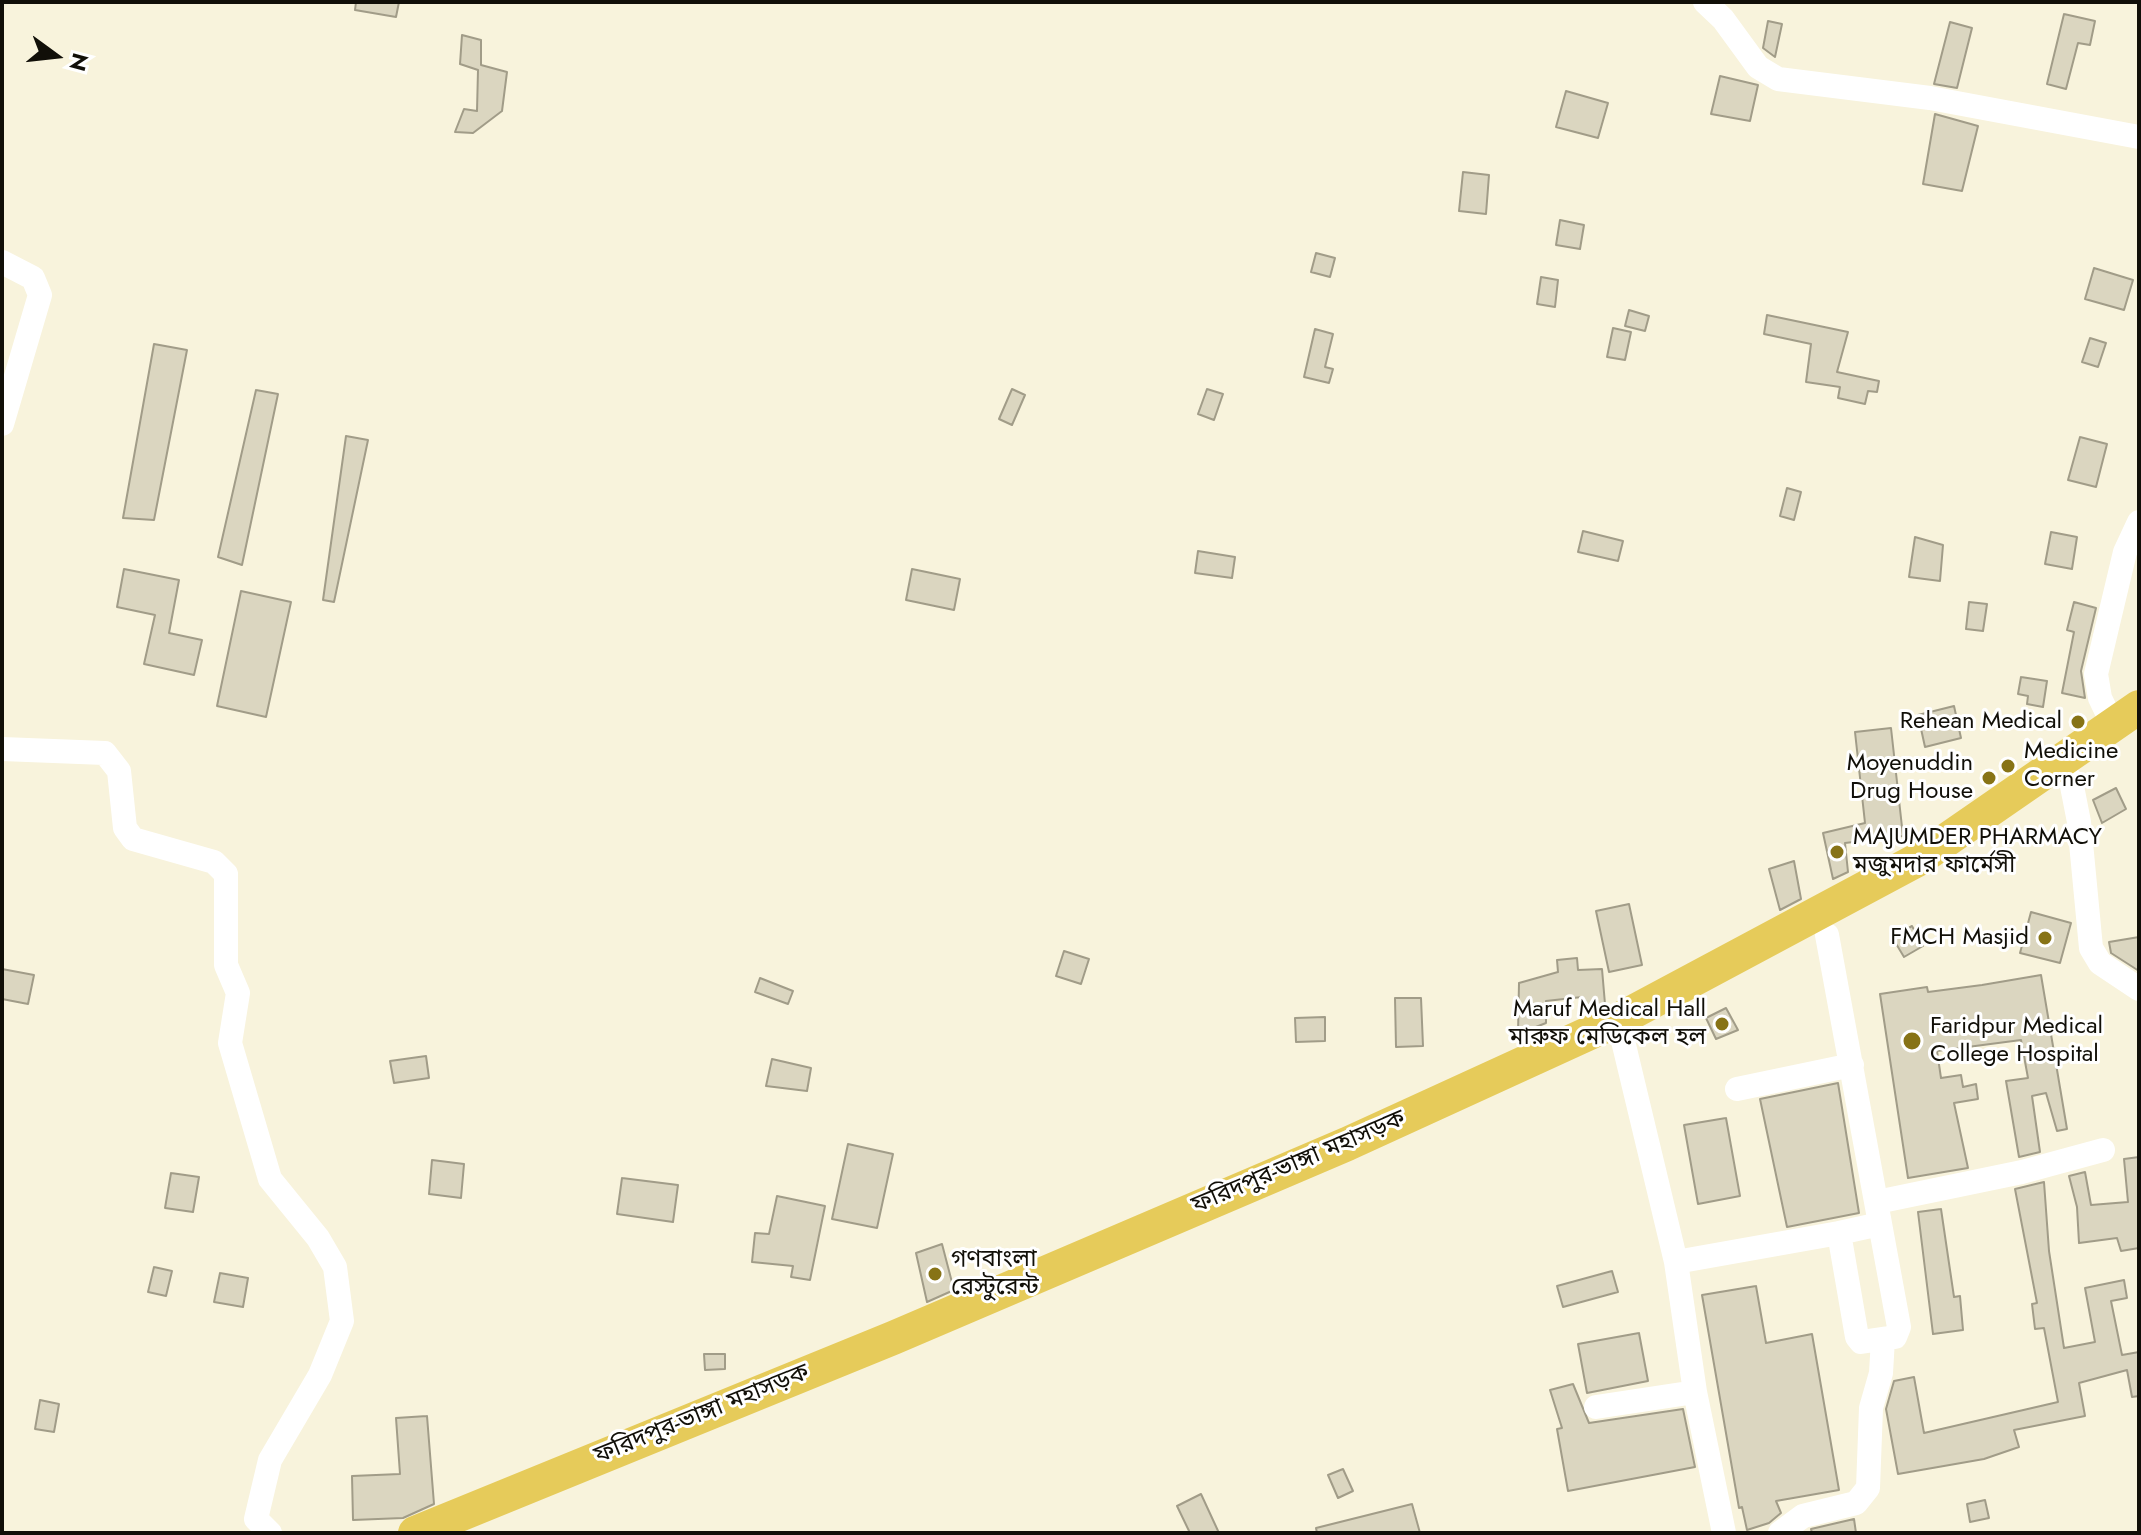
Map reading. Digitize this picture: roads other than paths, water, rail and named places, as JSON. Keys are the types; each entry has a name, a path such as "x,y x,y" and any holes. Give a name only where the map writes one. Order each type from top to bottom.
{"highway":[{"name":"ফরিদপুর-ভাঙ্গা মহাসড়ক","path":"473,1533 901,1359 1356,1165 1621,1032 1823,925 1931,879 2130,722"},
{"name":"ফরিদপুর-ভাঙ্গা মহাসড়ক","path":"415,1533 922,1325 1347,1144 1621,1032"}],"street":[{"path":"1705,2 1723,19 1758,67 1778,79 1930,98 2139,137"},
{"path":"2,262 33,278 40,295 2,424"},
{"path":"2130,722 2100,698 2096,674 2125,552 2139,522"},
{"path":"2,749 105,753 119,771 125,828 133,839 214,862 226,874 226,965 238,993 230,1043 270,1179 318,1238 335,1267 342,1321 320,1375 270,1460 256,1519 270,1533"},
{"path":"2065,772 2079,822 2091,948 2100,963 2139,989"},
{"path":"1823,925 1852,1065 1899,1327 1895,1337 1868,1342 1857,1337 1839,1233"},
{"path":"1621,1032 1676,1262 1695,1392 1724,1533"},
{"path":"1737,1089 1852,1065"},
{"path":"1676,1262 1839,1233 1879,1213 2103,1150"},
{"path":"1780,1533 1803,1516 1863,1498 1868,1488 1871,1408 1881,1373 1883,1339"},
{"path":"1596,1407 1695,1392"}],"place":[{"name":"Rehean Medical","path":"2078,722"},
{"name":"Medicine Corner","path":"2008,766"},
{"name":"Moyenuddin Drug House","path":"1989,778"},
{"name":"MAJUMDER PHARMACY মজুমদার ফার্মেসী","path":"1837,852"},
{"name":"FMCH Masjid","path":"2045,938"},
{"name":"Maruf Medical Hall মারুফ মেডিকেল হল","path":"1722,1024"},
{"name":"Faridpur Medical College Hospital","path":"1912,1041"},
{"name":"গণবাংলা রেস্টুরেন্ট","path":"935,1274"}]}
